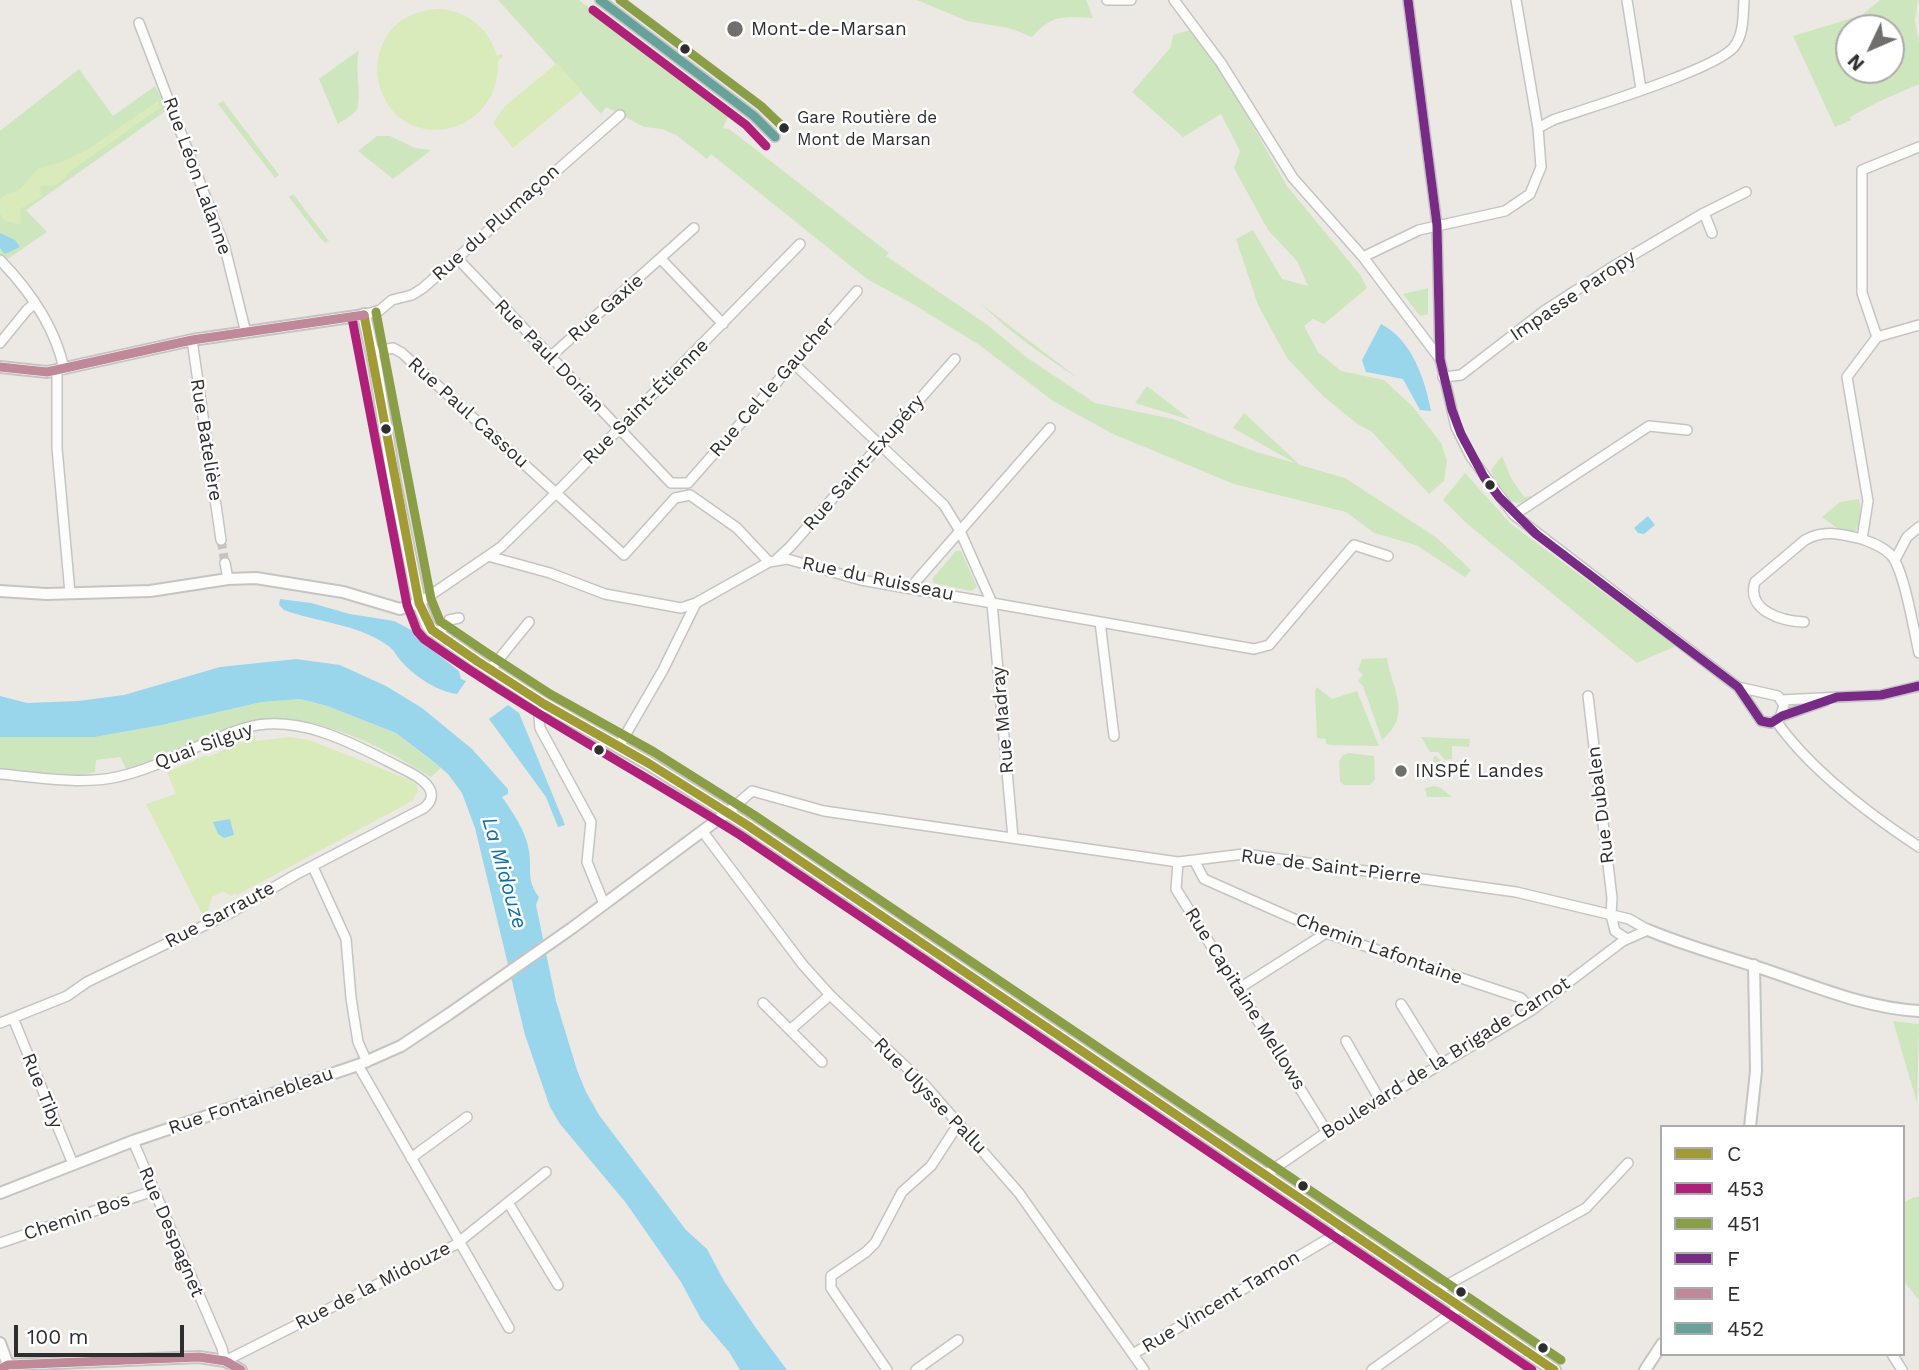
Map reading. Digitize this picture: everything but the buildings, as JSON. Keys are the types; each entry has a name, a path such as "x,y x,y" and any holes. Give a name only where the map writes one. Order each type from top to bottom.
{"main road":[{"path":"364,315 373,352 386,443 419,603 428,625 438,634 544,704 728,812 1554,1370"}],"street":[{"path":"600,0 754,116 775,138"},
{"path":"1107,0 1131,0"},
{"path":"1174,0 1222,63 1293,178 1363,257 1440,359"},
{"path":"1408,0 1437,225 1440,359 1456,427 1471,457 1514,515 1738,687 1761,721 1779,719 1837,697"},
{"path":"1363,257 1419,230 1505,211 1530,194 1541,167 1538,128 1516,0"},
{"path":"1627,0 1641,89"},
{"path":"1538,128 1553,120 1683,74 1726,54 1734,47 1738,38 1744,0"},
{"name":"Rue Léon Lalanne","path":"139,23 225,248 246,333"},
{"name":"Rue du Plumaçon","path":"364,315 380,310 392,300 412,295 423,288 620,115"},
{"path":"1877,337 1863,293 1862,170 1919,147"},
{"name":"Impasse Paropy","path":"1443,377 1461,375 1544,310 1609,268 1746,192"},
{"path":"1704,213 1712,233"},
{"name":"Rue Gaxie","path":"550,357 694,228"},
{"name":"Rue Saint-Étienne","path":"488,556 501,547 556,493 800,244"},
{"name":"Rue Paul Dorian","path":"457,258 671,483"},
{"name":"Rue Gaxie","path":"661,259 723,324"},
{"path":"0,260 35,303 60,350 57,448 70,593"},
{"name":"Rue Cel le Gaucher","path":"688,483 857,291"},
{"path":"0,343 26,310 35,303"},
{"path":"0,367 47,373 191,340 364,315"},
{"path":"1862,539 1868,501 1847,377 1877,337 1919,325"},
{"name":"Rue Batelière","path":"191,340 222,540"},
{"name":"Rue Paul Cassou","path":"373,352 393,348 402,353 556,493"},
{"name":"Rue Saint-Exupéry","path":"769,562 781,557 955,359"},
{"name":"Rue du Ruisseau","path":"793,363 944,505 960,531 992,603"},
{"path":"1514,515 1648,426 1687,430"},
{"path":"911,587 1049,428"},
{"path":"0,591 46,594 150,591 228,579 256,578 343,592 400,609 419,603 488,556 550,573 605,594 681,608 696,603 769,562 737,528 690,495 688,483 671,483 675,498"},
{"path":"556,493 624,555 675,498 690,495"},
{"path":"1895,560 1907,537 1919,527"},
{"path":"1804,622 1786,621 1759,607 1753,596 1755,582 1813,535 1836,533 1862,539 1877,545 1895,560 1904,586 1919,653"},
{"name":"Rue du Ruisseau","path":"769,562 787,559 861,580 1254,649 1269,645 1354,545 1388,556"},
{"path":"225,563 228,579"},
{"path":"619,746 663,670 696,603"},
{"name":"Rue Madray","path":"992,603 1013,838"},
{"path":"438,634 449,620 460,618"},
{"path":"490,670 529,622"},
{"path":"1100,622 1114,736"},
{"path":"1781,700 1881,695 1919,686"},
{"path":"1738,687 1773,694 1781,700 1784,709 1779,719"},
{"path":"1754,709 1756,701 1763,694"},
{"name":"Rue Dubalen","path":"1588,696 1612,898 1611,915"},
{"path":"544,704 539,717 540,727 591,822 587,862 604,904"},
{"path":"1779,719 1791,743 1873,817 1919,847"},
{"name":"Quai Silguy","path":"0,774 49,779 115,778 166,761 247,727 282,724 326,734 381,758 416,775 427,784 431,795"},
{"name":"Rue de Saint-Pierre","path":"728,812 752,792 824,811 1178,862 1244,854 1516,891 1629,919 1690,947 1754,965 1845,996 1901,1010 1919,1011"},
{"name":"Rue Sarraute","path":"0,1023 67,996 87,982 230,913 295,875 424,808 429,804 431,795"},
{"name":"Rue Fontainebleau","path":"0,1193 133,1141 362,1064 412,1039 572,928 728,812"},
{"name":"Rue Ulysse Pallu","path":"700,834 803,965 830,995 923,1083 1019,1193 1144,1370"},
{"name":"Rue Capitaine Mellows","path":"1178,862 1176,889 1327,1132"},
{"name":"Chemin Lafontaine","path":"1195,862 1204,879 1326,933 1521,998 1532,1010"},
{"path":"313,867 346,939 351,998 362,1064 411,1158 509,1328"},
{"path":"1611,915 1615,931 1627,939"},
{"name":"Boulevard de la Brigade Carnot","path":"1265,1175 1327,1132 1532,1010 1627,939 1648,930"},
{"path":"1238,989 1326,933"},
{"path":"1750,1125 1756,1057 1754,965"},
{"path":"790,1030 830,995"},
{"path":"763,1003 822,1062"},
{"path":"1401,1004 1439,1065"},
{"name":"Rue Tiby","path":"13,1018 73,1164"},
{"path":"1346,1041 1380,1100"},
{"path":"411,1158 467,1117"},
{"path":"887,1370 831,1288 831,1276 875,1243 902,1192 931,1166 959,1124"},
{"name":"Rue Despagnet","path":"133,1141 222,1348 225,1361"},
{"path":"1436,1291 1586,1208 1628,1163"},
{"name":"Rue de la Midouze","path":"225,1361 460,1242 546,1172"},
{"name":"Chemin Bos","path":"0,1243 153,1191"},
{"path":"509,1204 558,1285"},
{"name":"Rue Vincent Tamon","path":"1133,1354 1345,1229"},
{"path":"1372,1370 1460,1307"},
{"path":"916,1370 958,1340"},
{"path":"0,1343 4,1367 199,1357 225,1361 241,1370"},
{"path":"1634,1370 1658,1348"},
{"path":"1644,1370 1658,1348"}],"green space":[{"path":"498,0 579,0 728,116 723,128 741,138 889,253 886,256 1095,403 1173,419 1256,452 1295,463 1233,428 1244,413 1300,465 1345,478 1437,538 1471,570 1465,577 1416,545 1374,533 1346,512 1234,484 1113,434 1053,401 978,344 867,279 711,154 707,159 676,135 662,129 644,127 606,107 601,114"},
{"path":"917,0 1086,0 1093,18 1059,18 1046,24 1032,37 1009,28 967,21"},
{"path":"1880,0 1918,0 1915,21 1919,42 1919,84 1880,101 1835,127 1793,36 1835,23 1835,84 1905,84 1905,14 1863,14"},
{"path":"441,9 469,18 489,38 497,56 503,56 498,61 495,87 483,107 467,121 447,129 426,129 406,122 390,107 379,84 378,60 386,37 403,20 417,13"},
{"path":"1197,28 1287,186 1361,276 1367,288 1324,324 1313,319 1304,326 1318,352 1341,371 1384,380 1413,407 1441,443 1447,461 1444,481 1429,494 1372,432 1356,423 1323,396 1287,358 1258,305 1236,239 1253,230 1282,279 1308,286 1297,261 1268,230 1234,168 1240,151 1221,114 1183,137 1132,92 1171,47 1173,35"},
{"path":"359,50 358,106 354,113 338,124 319,79"},
{"path":"557,63 582,91 513,148 493,123 504,107"},
{"path":"79,69 113,116 155,86 167,110 26,210 47,232 6,260 0,254 0,131"},
{"path":"158,101 160,108 69,172 61,182 51,186 43,185 40,188 41,197 20,209 21,225 5,221 0,214 0,199 19,190 39,168 62,162 88,149"},
{"path":"223,101 279,175 275,178 218,104"},
{"path":"377,136 390,136 415,148 431,150 393,179 358,151"},
{"path":"293,194 329,241 326,243 321,239 289,197"},
{"path":"1428,288 1428,314 1420,316 1403,294"},
{"path":"981,304 1078,378 1028,344"},
{"path":"1147,386 1191,420 1135,403"},
{"path":"1502,456 1511,478 1524,497 1532,496 1524,501 1512,501 1497,485 1491,470"},
{"path":"1465,473 1511,524 1676,646 1637,663 1465,522 1443,500"},
{"path":"1859,499 1862,518 1860,527 1853,532 1837,528 1822,517 1840,502"},
{"path":"956,551 961,551 977,587 971,591 934,583 932,579"},
{"path":"1387,658 1399,711 1397,721 1382,740 1363,686 1358,681 1363,675 1358,670 1362,659"},
{"path":"1317,687 1332,699 1357,691 1379,746 1330,745 1326,744 1326,739 1317,738"},
{"path":"300,699 327,706 396,733 441,768 431,777 343,732 295,720 271,719 237,725 127,770 120,757 96,760 95,772 82,775 0,770 0,737 95,737 262,702"},
{"path":"255,736 256,741 290,737 309,740 410,780 417,786 418,791 412,801 237,895 235,893 231,896 223,891 212,897 205,920 146,804 176,794 167,772"},
{"path":"1421,737 1470,739 1469,747 1452,746 1452,759 1445,760 1438,752 1430,752"},
{"path":"1349,753 1374,756 1375,779 1370,785 1344,785 1340,782 1339,761 1343,755"},
{"path":"1434,756 1450,770 1441,778 1432,771"},
{"path":"1434,786 1452,797 1427,797 1425,788"},
{"path":"1893,1021 1919,1024 1917,1103"},
{"path":"1919,1197 1919,1300 1905,1282 1905,1202"}],"water":[{"path":"0,233 15,240 20,247 5,254 0,248"},
{"path":"1381,324 1392,331 1409,350 1421,374 1431,411 1420,410 1403,379 1366,372 1362,360"},
{"path":"1648,516 1655,525 1644,534 1638,533 1634,528"},
{"path":"280,599 394,621 421,635 418,639 459,671 461,679 466,681 457,694 442,690 413,672 391,648 376,638 284,610 279,605"},
{"name":"La Midouze","path":"296,659 340,665 386,686 422,708 472,749 508,789 508,794 502,797 525,836 531,880 539,897 536,905 556,1001 586,1092 599,1115 686,1230 707,1249 724,1281 787,1370 740,1370 729,1352 701,1319 681,1282 626,1203 560,1124 550,1107 525,1035 475,828 462,793 448,774 434,762 396,733 327,706 300,699 262,702 95,737 0,737 0,696 27,703 78,701 124,695 220,667"},
{"path":"508,705 519,713 565,825 558,827 546,797 489,719"},
{"path":"230,819 234,835 224,838 218,834 213,822"}],"tunnel":[{"path":"221,540 225,563"}],"transit line":[{"name":"452","path":"600,0 754,116 775,137"},
{"name":"451","path":"620,0 761,106 784,128"},
{"name":"F","path":"1408,0 1437,225 1440,359 1452,410 1461,434 1484,477 1499,497 1536,534 1738,687 1761,721 1771,723 1782,716 1837,697 1881,695 1919,686"},
{"name":"453","path":"593,10 746,125 766,146"},
{"name":"451","path":"376,312 431,599 440,621 550,694 654,752 754,815 1561,1360"},
{"name":"C","path":"364,315 419,603 432,630 544,704 648,763 747,825 1554,1370"},
{"name":"E","path":"0,367 47,372 192,340 364,315"},
{"name":"453","path":"352,318 407,605 417,631 424,639 541,715 740,835 1532,1370"},
{"name":"E","path":"0,1369 8,1365 199,1357 225,1361 241,1370"}],"place":[{"name":"Mont-de-Marsan","path":"735,29"},
{"name":"Gare Routière de Mont de Marsan","path":"784,128"},
{"name":"INSPÉ Landes","path":"1401,771"}]}
